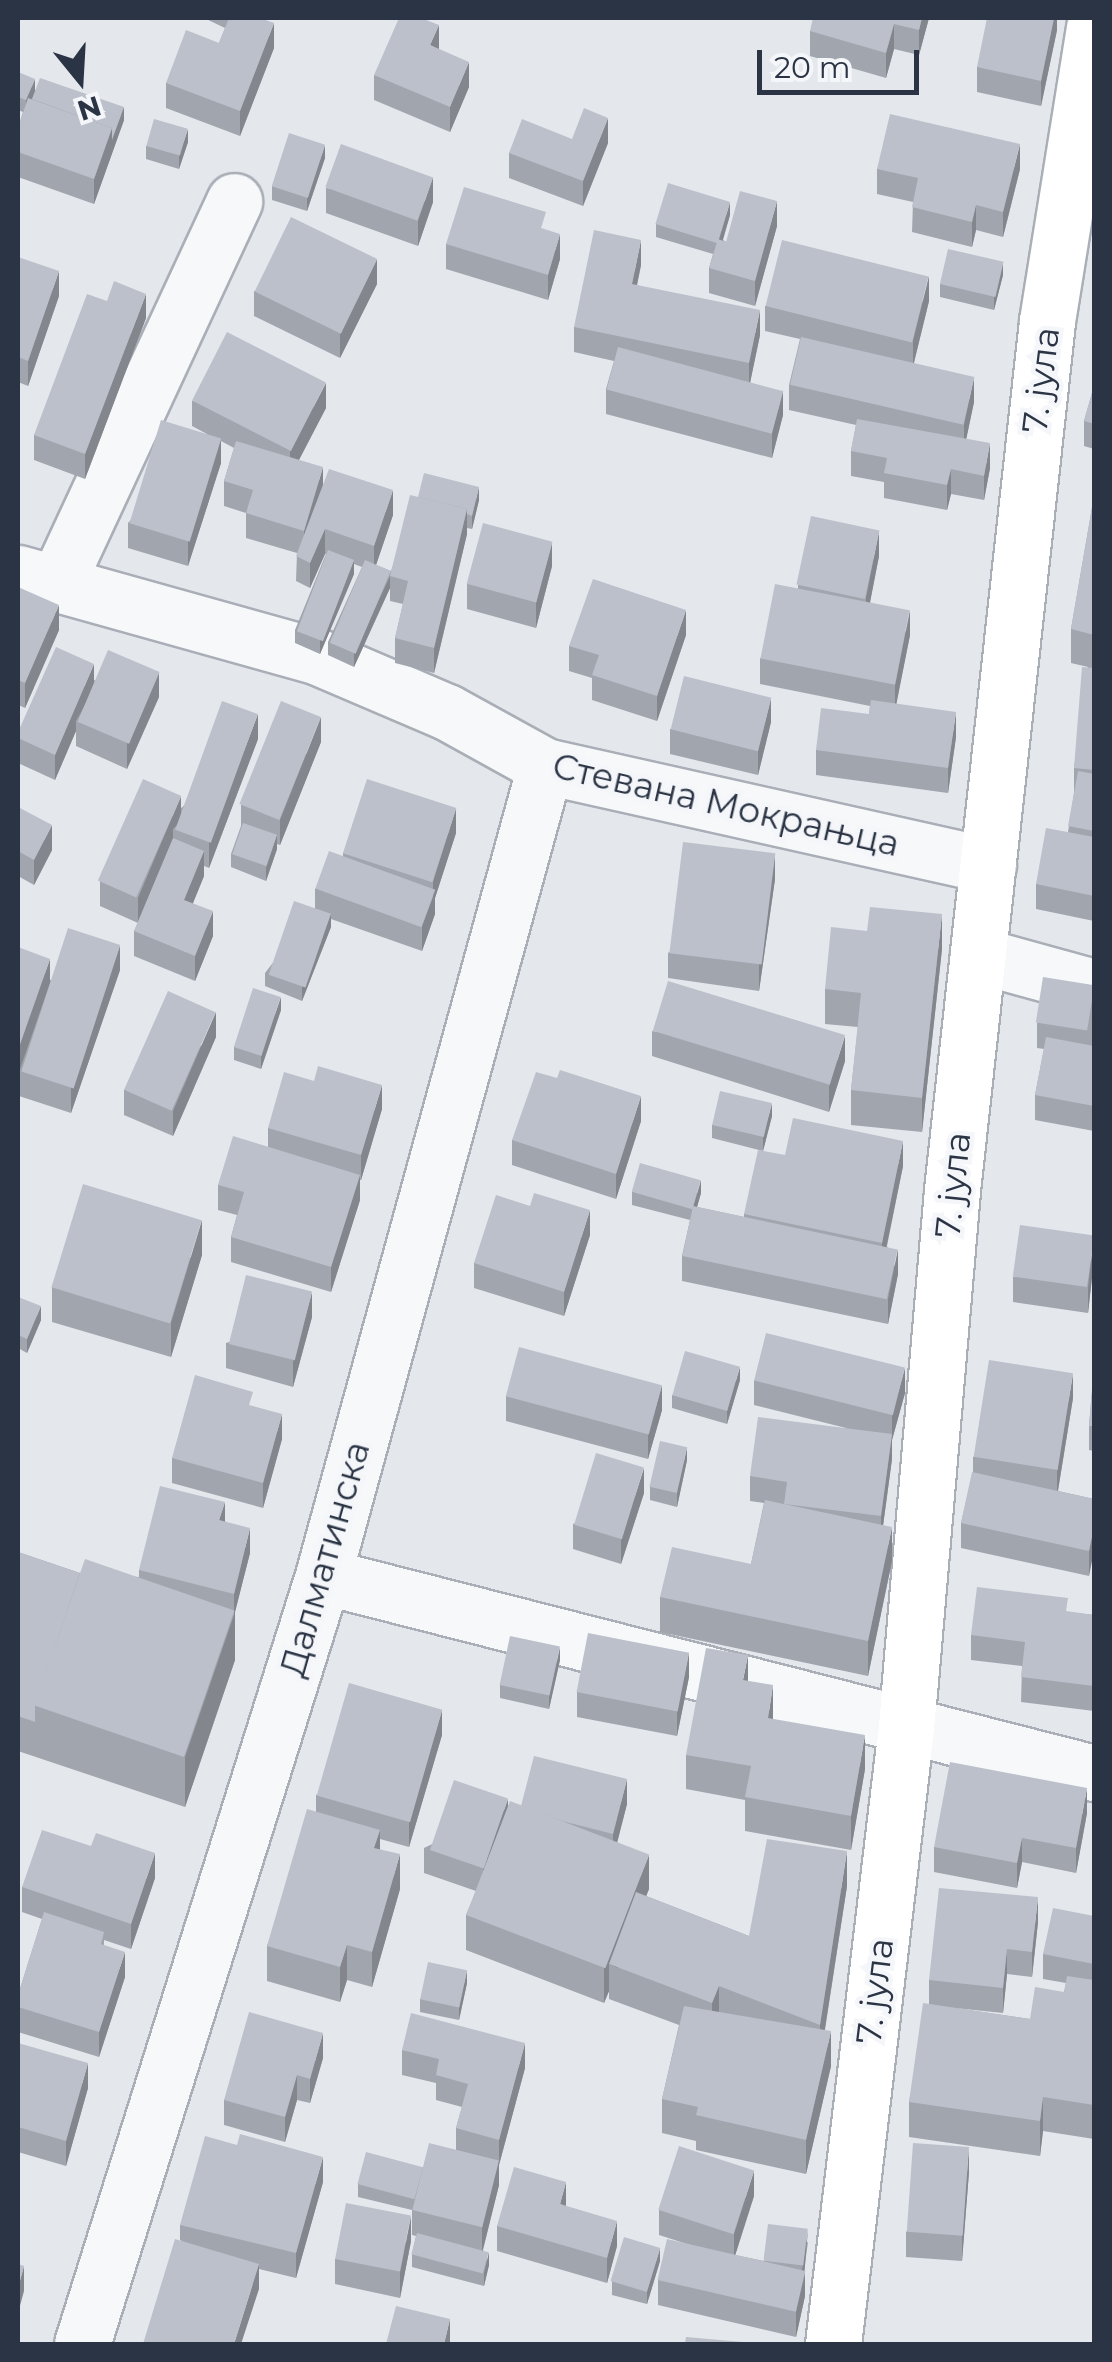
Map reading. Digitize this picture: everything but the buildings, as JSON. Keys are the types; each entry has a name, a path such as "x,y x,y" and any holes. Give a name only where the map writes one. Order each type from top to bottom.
{"main road":[{"name":"7. јула","path":"834,2344 906,1727 978,955 1047,321 1094,28"}],"street":[{"path":"37,578 234,201"},
{"name":"Стевана Мокрањца","path":"37,578 318,657 446,712 546,766 988,865"},
{"name":"Далматинска","path":"82,2344 323,1576 546,766"},
{"path":"978,955 1094,987"},
{"path":"323,1576 1094,1772"}]}
